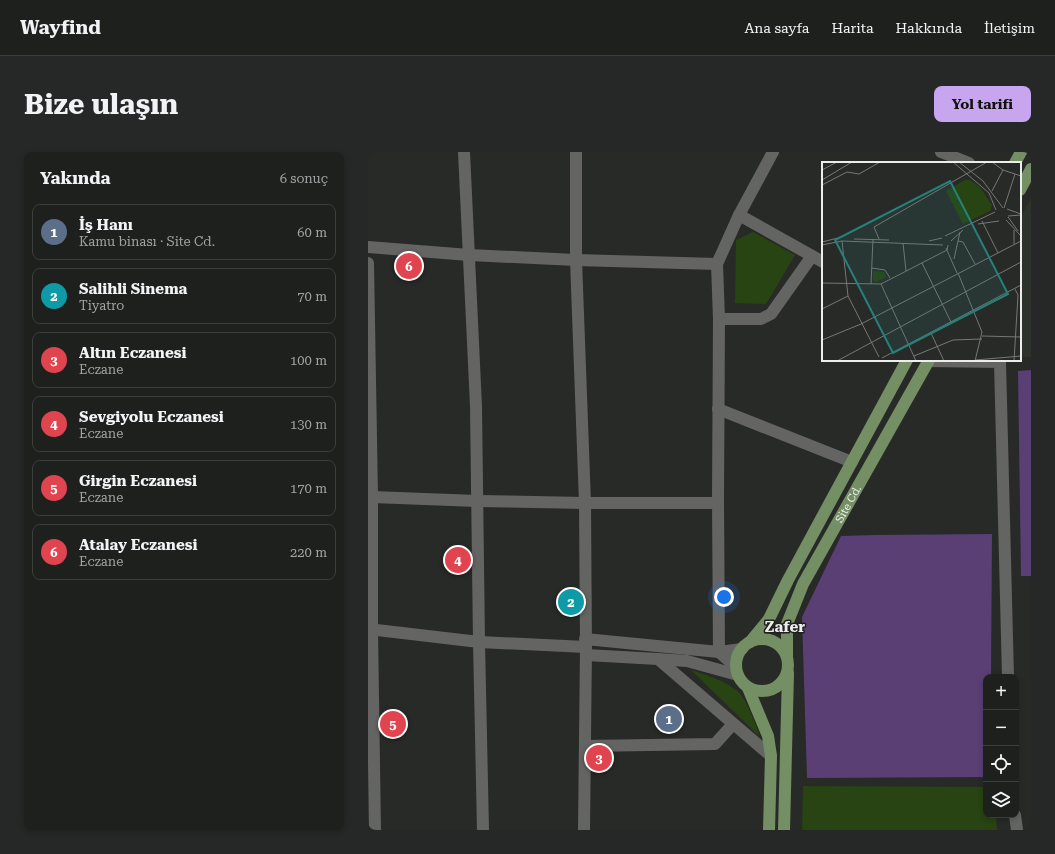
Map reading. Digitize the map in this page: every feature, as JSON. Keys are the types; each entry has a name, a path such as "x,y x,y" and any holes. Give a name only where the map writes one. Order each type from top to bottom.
{"main road":[{"path":"1016,162 1021,152"},
{"path":"1021,188 1031,169"},
{"name":"Site Cd.","path":"746,645 769,618 906,361"},
{"name":"Site Cd.","path":"787,655 787,624 803,584 928,361"},
{"path":"769,830 771,756 768,736 748,688 742,682 737,671 737,657 746,645 758,639 767,639 778,644 787,655 789,663 784,830"},
{"path":"748,688 764,692 772,690 779,686 785,679 788,672"}],"street":[{"path":"464,152 476,406 483,830"},
{"path":"576,152 576,260 585,503 586,647 584,830"},
{"path":"737,671 719,652 719,318 717,264 740,215 773,152"},
{"path":"941,152 966,162"},
{"path":"740,215 822,261"},
{"path":"368,247 469,255 717,264"},
{"path":"719,318 761,319 770,314 812,256"},
{"path":"368,263 372,497 370,629 375,830"},
{"path":"964,361 1000,362 1008,674"},
{"path":"718,409 852,462"},
{"path":"372,497 585,503 718,503"},
{"path":"370,629 479,642 586,647 719,652 746,645"},
{"path":"586,647 658,659 687,661 737,671"},
{"path":"658,659 771,756"},
{"path":"585,746 715,744 733,724"},
{"path":"1015,818 1017,830"}],"shaded area":[{"path":"1031,198 1031,357 1021,357 1021,216"}],"green space":[{"path":"753,232 795,255 766,304 735,303 736,240"},
{"path":"691,670 709,676 731,686 736,690 740,694 750,712 760,737"},
{"path":"803,786 983,787 983,818 996,818 997,830 802,830"}],"building":[{"path":"1031,370 1031,576 1021,576 1018,371"},
{"path":"992,534 991,674 983,674 983,777 807,778 802,617 841,536"}],"place":[{"name":"Atalay Eczanesi","path":"409,266"},
{"name":"Sevgiyolu Eczanesi","path":"458,560"},
{"name":"Salihli Sinema","path":"571,602"},
{"name":"İş Hanı","path":"669,719"},
{"name":"Girgin Eczanesi","path":"393,724"},
{"name":"Altın Eczanesi","path":"599,758"}],"district":[{"name":"Zafer","path":"785,627"}]}
